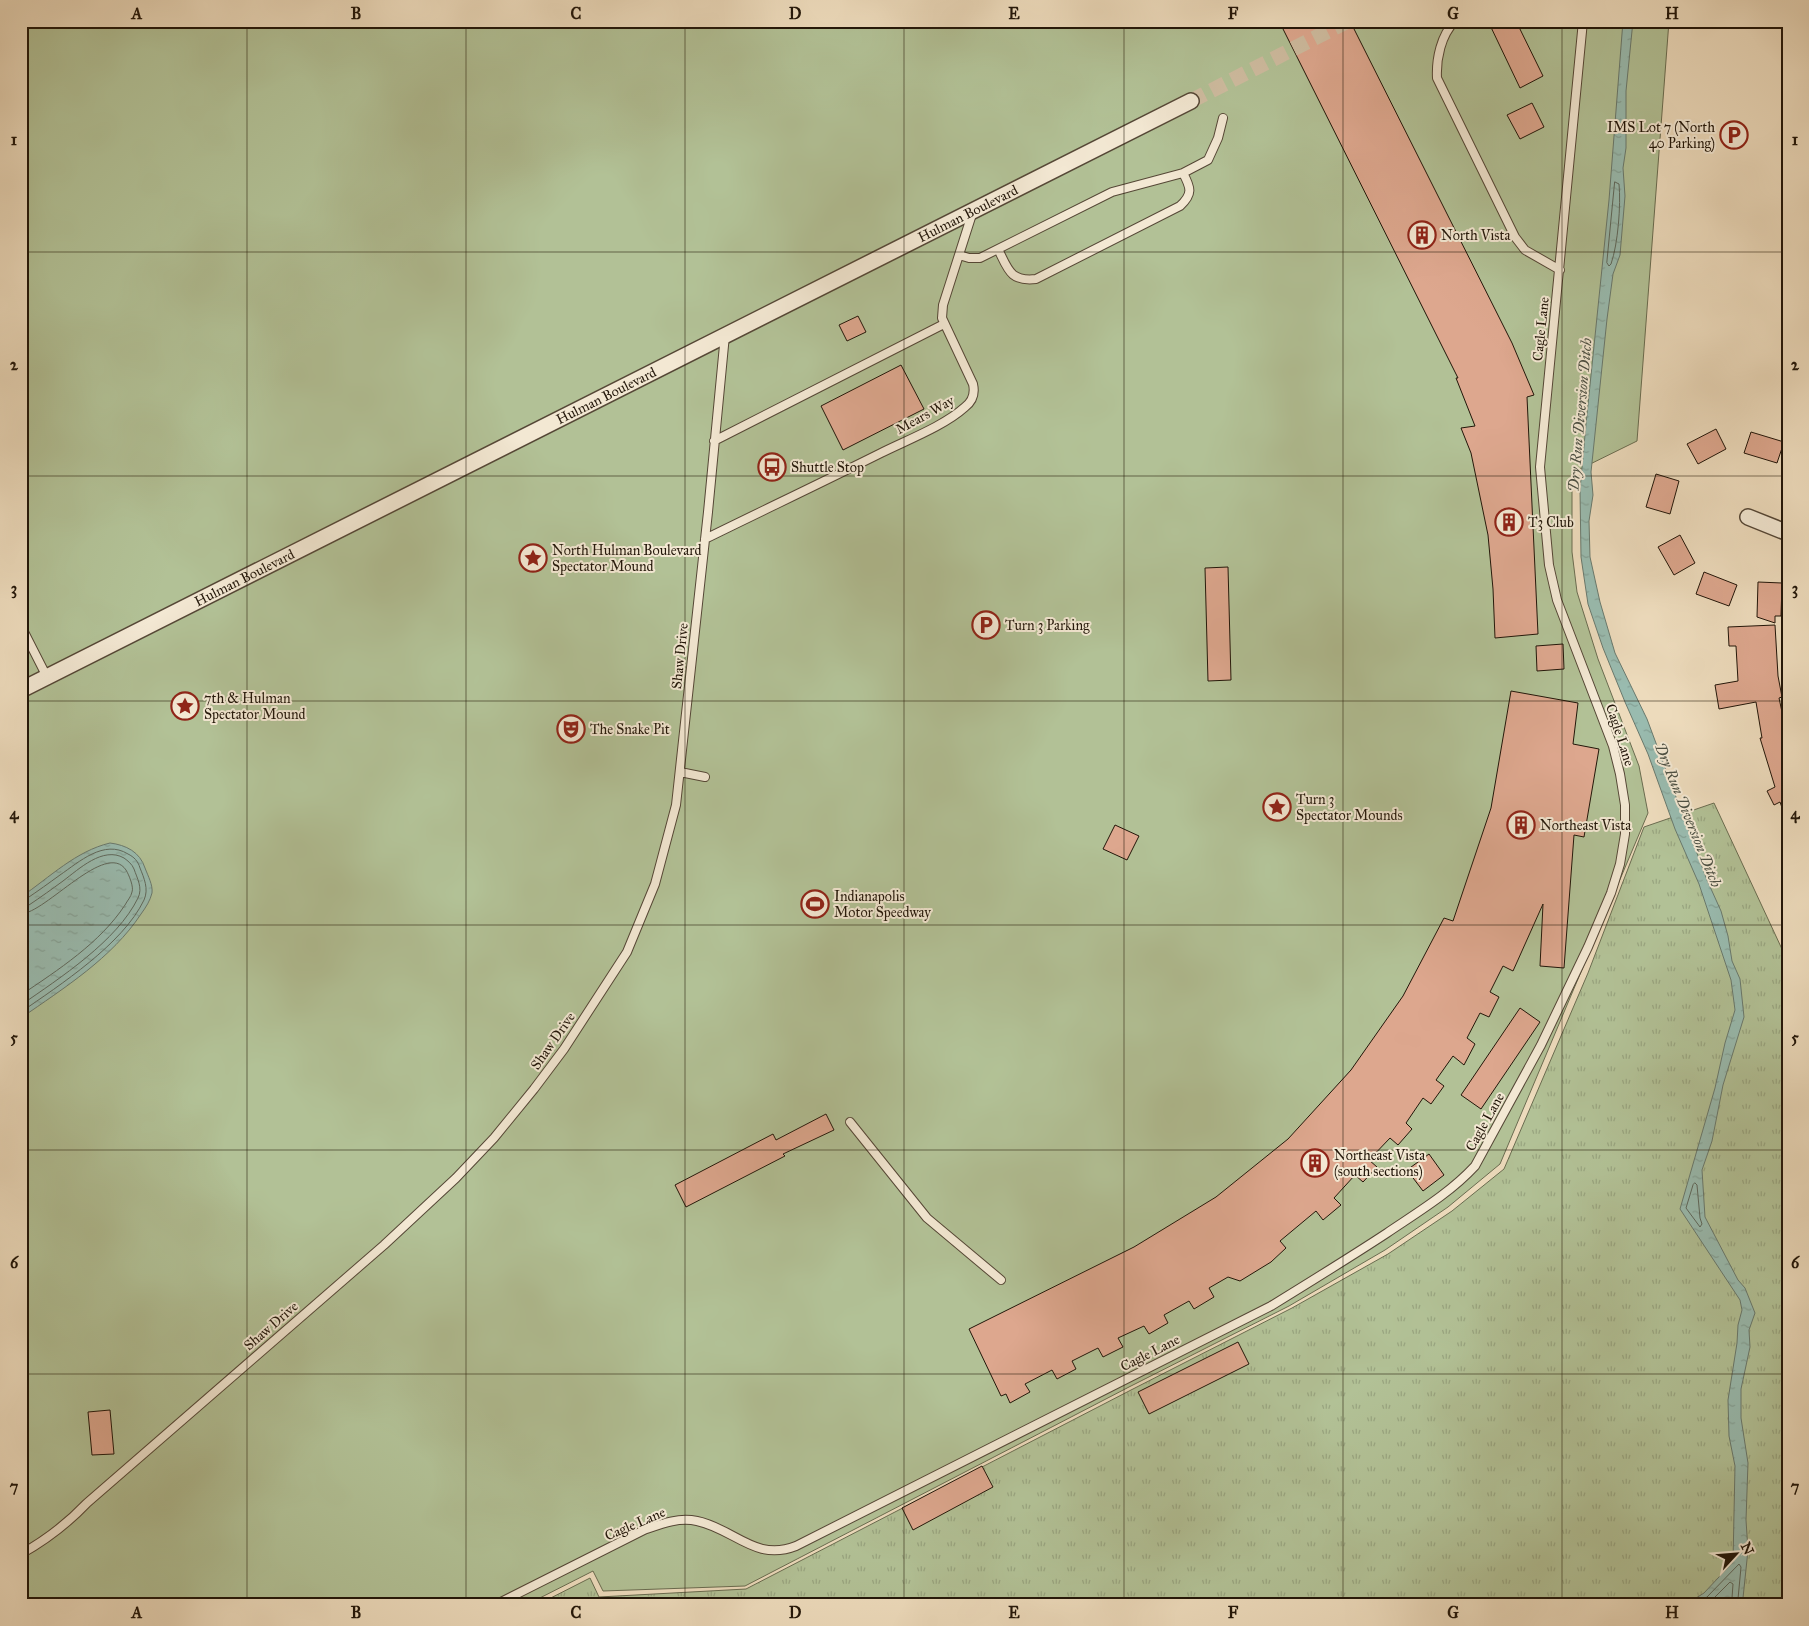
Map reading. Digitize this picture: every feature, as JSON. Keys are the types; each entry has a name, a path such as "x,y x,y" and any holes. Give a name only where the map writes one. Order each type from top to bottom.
{"street":[{"name":"Hulman Boulevard","path":"21,690 1191,101"},
{"path":"1748,517 1788,533"}],"lane":[{"path":"1455,21 1442,44 1436,66 1437,78 1515,237 1525,250 1560,270"},
{"name":"Cagle Lane","path":"495,1605 644,1530 668,1521 696,1521 716,1527 751,1546 770,1551 784,1550 796,1546 1271,1306 1338,1265 1436,1200 1461,1181 1475,1166 1541,1045 1588,947 1611,893 1620,864 1625,834 1625,805 1613,746 1557,600 1549,565 1540,464 1583,21"},
{"path":"959,255 969,258 980,258 1112,192 1184,173 1208,160 1218,138 1223,118"},
{"path":"998,249 1009,271 1016,279 1036,279 1180,206 1190,192 1184,173"},
{"name":"Mears Way","path":"705,539 950,418 966,407 975,391 944,324 942,305 974,209"},
{"path":"714,442 944,324"},
{"name":"Shaw Drive","path":"21,1554 41,1543 66,1525 87,1503 384,1245 456,1178 494,1138 564,1049 627,952 655,884 670,832 680,772 725,334"},
{"path":"21,626 47,678"},
{"path":"680,772 705,776"},
{"path":"850,1122 927,1218 1001,1280"}],"green space":[{"name":"Indianapolis Motor Speedway","path":"21,21 1669,21 1637,441 1572,473 1572,552 1577,592 1598,659 1639,766 1648,813 1500,1164 1448,1207 1385,1250 1289,1306 745,1586 603,1591 593,1571 526,1605 21,1605"},
{"path":"1714,803 1788,962 1788,1605 537,1605 590,1578 599,1597 746,1589 1292,1308 1388,1254 1452,1211 1504,1169 1588,973 1644,827"}],"water":[{"path":"1623,21 1633,21 1626,91 1626,148 1623,168 1625,196 1620,255 1613,274 1607,319 1591,472 1593,495 1589,521 1590,557 1600,602 1615,653 1647,719 1707,880 1721,911 1732,961 1740,979 1744,1017 1723,1085 1712,1141 1702,1170 1705,1217 1738,1280 1745,1288 1755,1313 1749,1330 1750,1347 1741,1389 1741,1418 1748,1463 1746,1520 1748,1550 1743,1598 1767,1605 1685,1605 1704,1593 1733,1562 1735,1466 1729,1436 1728,1400 1738,1325 1742,1310 1740,1300 1680,1209 1715,1088 1735,1010 1731,980 1699,884 1675,829 1648,754 1603,648 1588,604 1581,557 1580,490 1609,200"},
{"path":"110,843 132,850 143,862 152,887 149,901 129,930 102,958 70,984 21,1018 21,897 75,858"}],"building":[{"name":"North Vista","path":"1279,21 1350,21 1512,343 1534,395 1527,397 1538,634 1495,638 1488,535 1471,453 1461,428 1475,426 1456,378 1458,378"},
{"path":"1488,21 1516,21 1543,76 1520,88"},
{"path":"1532,103 1544,127 1520,139 1507,115"},
{"path":"858,316 866,332 847,341 839,325"},
{"path":"901,365 924,409 843,450 821,406"},
{"path":"1716,429 1726,449 1698,464 1687,444"},
{"path":"1751,432 1784,442 1777,463 1744,453"},
{"path":"1656,474 1679,481 1670,514 1646,507"},
{"path":"1680,535 1695,563 1674,575 1658,547"},
{"path":"1228,567 1231,680 1208,681 1205,568"},
{"path":"1704,572 1737,585 1729,606 1696,594"},
{"path":"1758,582 1782,583 1781,616 1775,616 1775,623 1757,617"},
{"path":"1775,625 1778,676 1782,697 1779,698 1788,740 1788,816 1785,816 1780,802 1774,805 1767,791 1775,787 1760,738 1762,738 1756,702 1719,709 1715,685 1738,681 1736,646 1729,646 1728,627"},
{"path":"1563,644 1564,669 1537,671 1536,646"},
{"name":"Northeast Vista (south sections)","path":"1511,691 1578,703 1573,744 1599,749 1584,837 1574,835 1564,968 1540,966 1543,904 1513,971 1503,966 1490,992 1499,997 1489,1017 1480,1013 1467,1038 1475,1044 1464,1065 1453,1056 1436,1080 1444,1086 1431,1104 1423,1098 1406,1123 1412,1129 1398,1145 1390,1138 1369,1160 1377,1167 1363,1182 1355,1175 1334,1198 1341,1205 1323,1220 1316,1211 1280,1241 1286,1248 1271,1262 1240,1281 1228,1277 1209,1288 1214,1297 1194,1309 1189,1301 1164,1315 1168,1323 1149,1334 1144,1326 1118,1338 1123,1347 1103,1357 1098,1348 1072,1361 1076,1369 1057,1379 1052,1370 1025,1384 1030,1392 1010,1403 1006,1394 1001,1396 969,1329 1134,1247 1216,1197 1288,1139 1351,1070 1403,996 1444,918 1453,921 1491,808"},
{"path":"1115,825 1139,836 1127,860 1103,849"},
{"path":"1520,1008 1540,1022 1481,1109 1461,1095"},
{"path":"826,1114 834,1130 783,1154 785,1156 686,1207 675,1185 773,1134 776,1140"},
{"path":"1429,1154 1444,1175 1423,1191 1407,1170"},
{"path":"1238,1342 1249,1364 1149,1414 1138,1392"},
{"path":"110,1410 114,1454 92,1455 88,1412"},
{"path":"982,1466 993,1487 913,1530 902,1508"}],"tunnel":[{"path":"1191,101 1348,21"}],"place":[{"name":"IMS Lot 7 (North 40 Parking)","path":"1734,135"},
{"name":"North Vista","path":"1422,235"},
{"name":"Shuttle Stop","path":"772,467"},
{"name":"T3 Club","path":"1509,522"},
{"name":"North Hulman Boulevard Spectator Mound","path":"533,558"},
{"name":"Turn 3 Parking","path":"986,625"},
{"name":"7th & Hulman Spectator Mound","path":"185,706"},
{"name":"The Snake Pit","path":"571,729"},
{"name":"Turn 3 Spectator Mounds","path":"1277,807"},
{"name":"Northeast Vista","path":"1521,825"},
{"name":"Indianapolis Motor Speedway","path":"815,904"},
{"name":"Northeast Vista (south sections)","path":"1315,1163"}],"water label":[{"name":"Dry Run Diversion Ditch","path":"1580,415"},
{"name":"Dry Run Diversion Ditch","path":"1688,815"}]}
